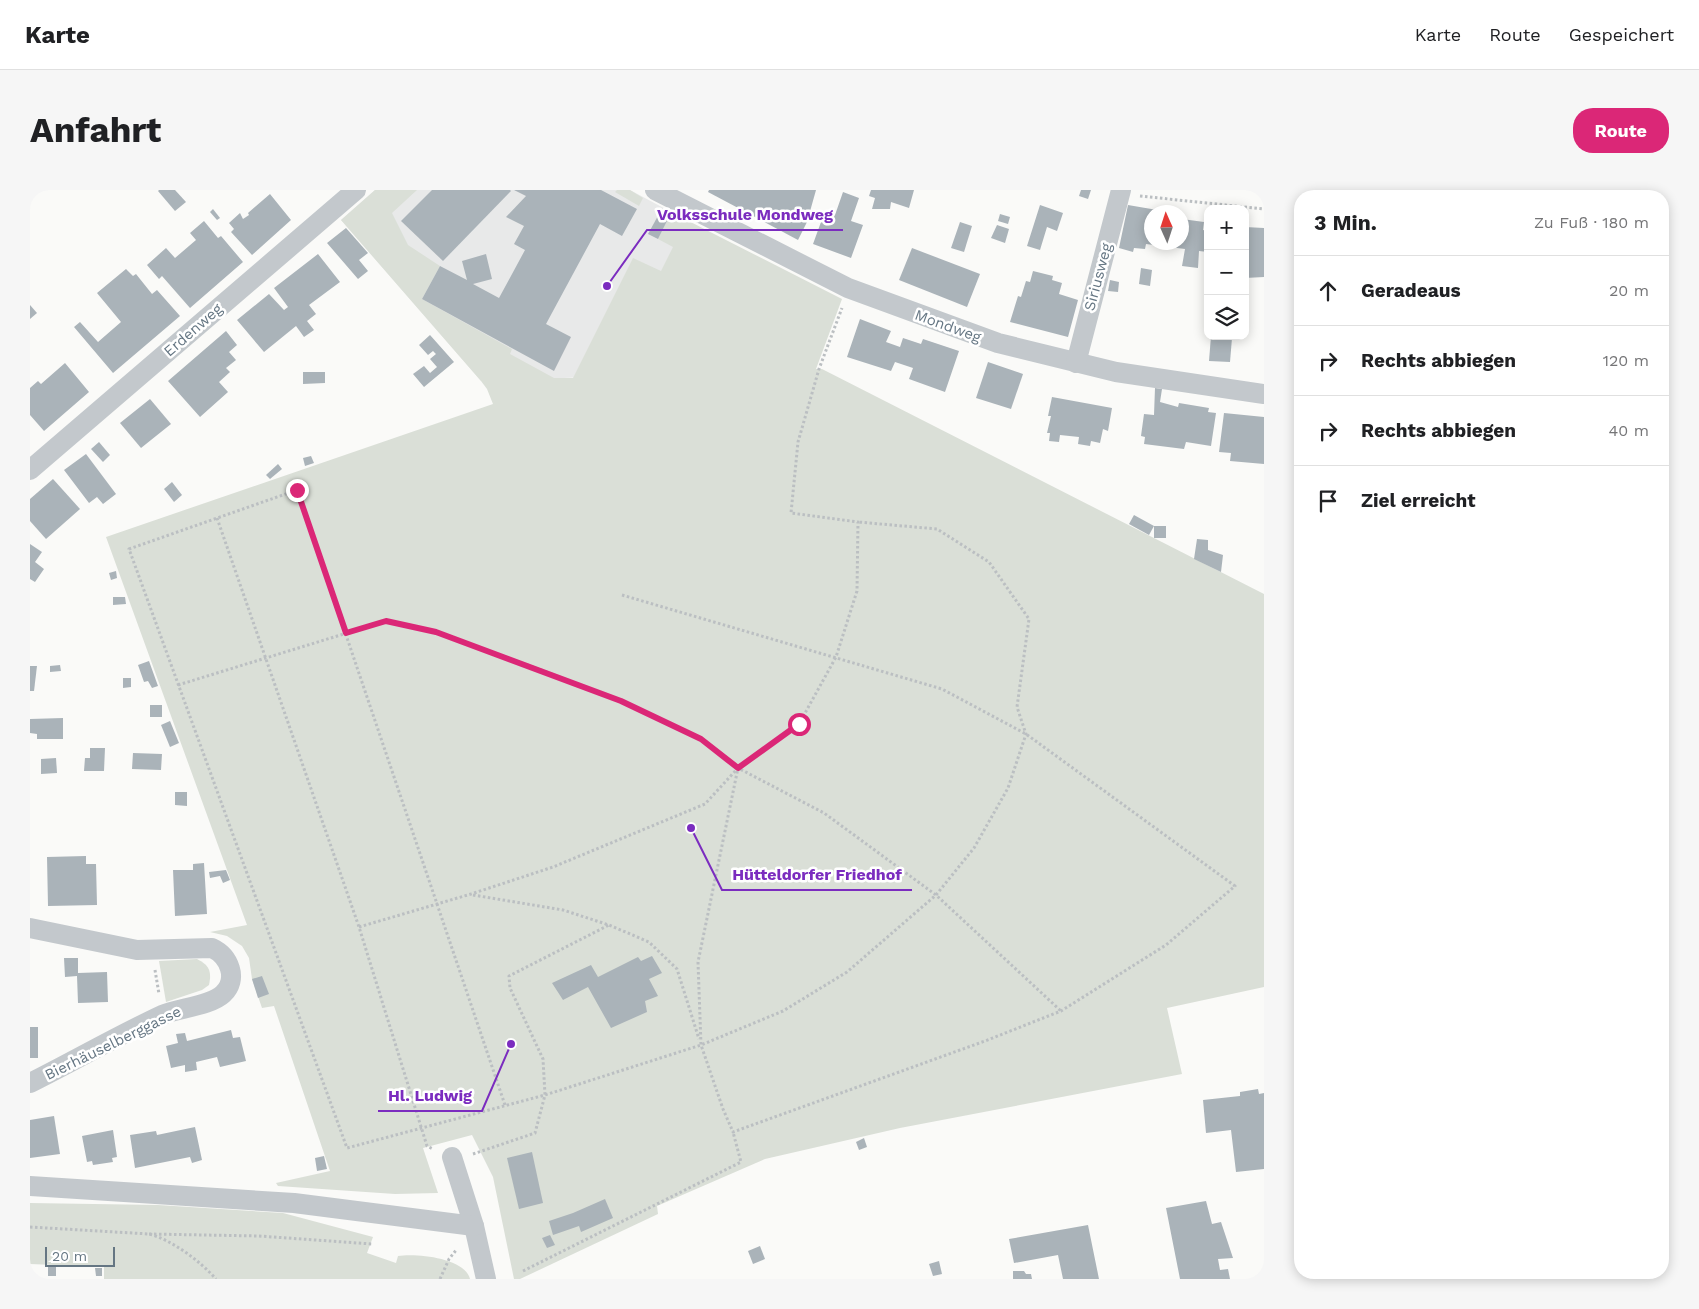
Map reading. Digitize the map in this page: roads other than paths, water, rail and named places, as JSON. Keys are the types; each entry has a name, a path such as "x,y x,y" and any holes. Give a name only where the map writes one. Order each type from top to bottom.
{"street":[{"name":"Erdenweg","path":"30,470 356,190"},
{"name":"Mondweg","path":"655,190 848,288 998,343 1116,372 1264,394"},
{"name":"Siriusweg","path":"1076,363 1120,192"},
{"name":"Bierhäuselberggasse","path":"30,928 123,948 152,950 212,948 220,952 228,960 230,967 230,983 225,992 217,998 163,1015 30,1083"},
{"path":"452,1157 474,1226 486,1279"},
{"path":"30,1186 294,1203 474,1226"}],"place":[{"name":"Volksschule Mondweg","path":"607,286"},
{"name":"Hütteldorfer Friedhof","path":"691,828"},
{"name":"Hl. Ludwig","path":"511,1044"}]}
